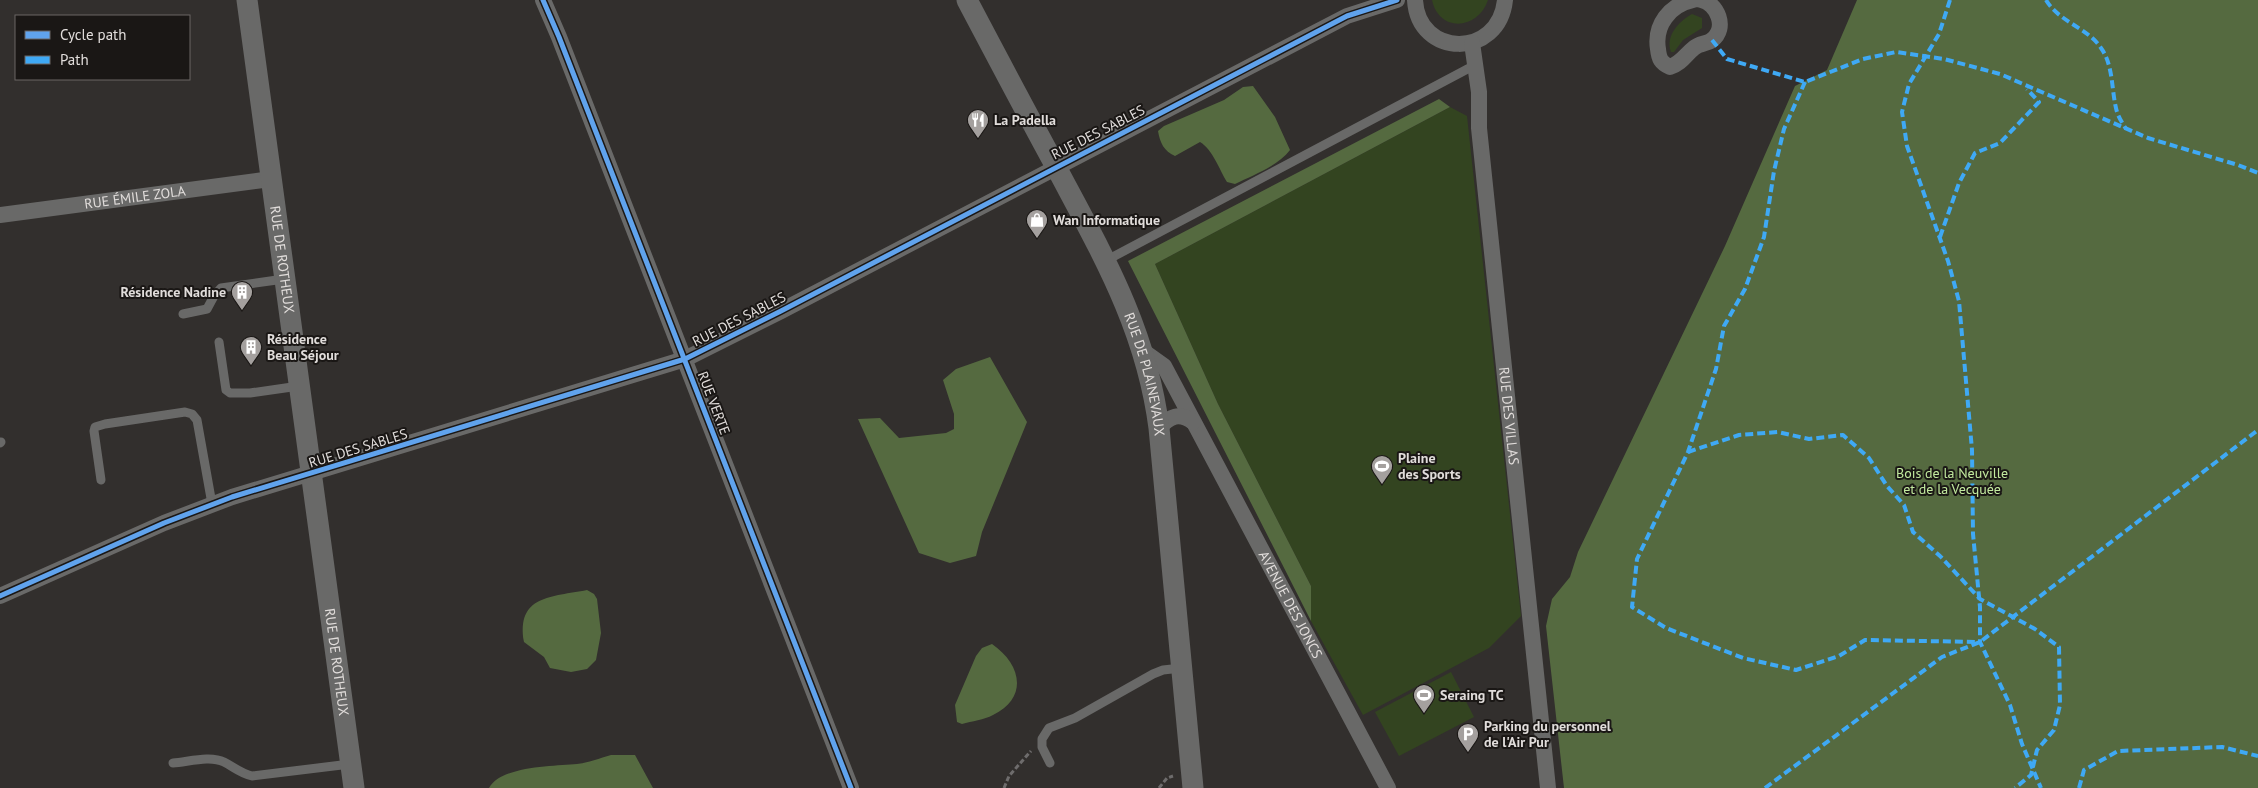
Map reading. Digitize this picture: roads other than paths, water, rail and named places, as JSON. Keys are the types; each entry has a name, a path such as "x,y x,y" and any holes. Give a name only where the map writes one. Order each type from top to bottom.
{"street":[{"name":"RUE DE ROTHEUX","path":"247,0 354,788"},
{"name":"RUE VERTE","path":"543,0 685,359 851,788"},
{"name":"RUE DE PLAINEVAUX","path":"967,0 1107,260 1128,309 1152,380 1159,428 1193,788"},
{"path":"1415,0 1421,23 1430,34 1443,42 1457,45 1472,43 1486,37 1497,26 1504,12 1505,0"},
{"name":"RUE DES SABLES","path":"0,596 212,504 685,359 781,311 1347,16 1392,1"},
{"name":"RUE DES VILLAS","path":"1472,43 1479,92 1479,128 1548,788"},
{"name":"RUE ÉMILE ZOLA","path":"0,215 271,179"},
{"name":"AVENUE DES JONCS","path":"1143,352 1164,366 1388,788"},
{"path":"1159,428 1168,418 1177,416 1185,416 1193,422"}],"lane":[{"path":"1107,260 1475,65"},
{"path":"183,314 207,309 221,288 284,279"},
{"path":"219,342 226,390 230,393 250,393 299,386"},
{"path":"101,480 95,427 185,412 192,414 196,420 212,504"},
{"path":"1050,763 1042,747 1042,739 1049,728 1075,718 1153,674 1163,670 1181,668"},
{"path":"173,763 213,759 223,762 242,774 252,776 351,764"}],"place":[{"name":"La Padella","path":"978,139"},
{"name":"Wan Informatique","path":"1037,239"},
{"name":"Résidence Nadine","path":"242,311"},
{"name":"Résidence Beau Séjour","path":"251,366"},
{"name":"Plaine des Sports","path":"1382,485"},
{"name":"Seraing TC","path":"1424,714"},
{"name":"Parking du personnel de l'Air Pur","path":"1468,753"}],"park label":[{"name":"Bois de la Neuville et de la Vecquée","path":"1952,482"}]}
